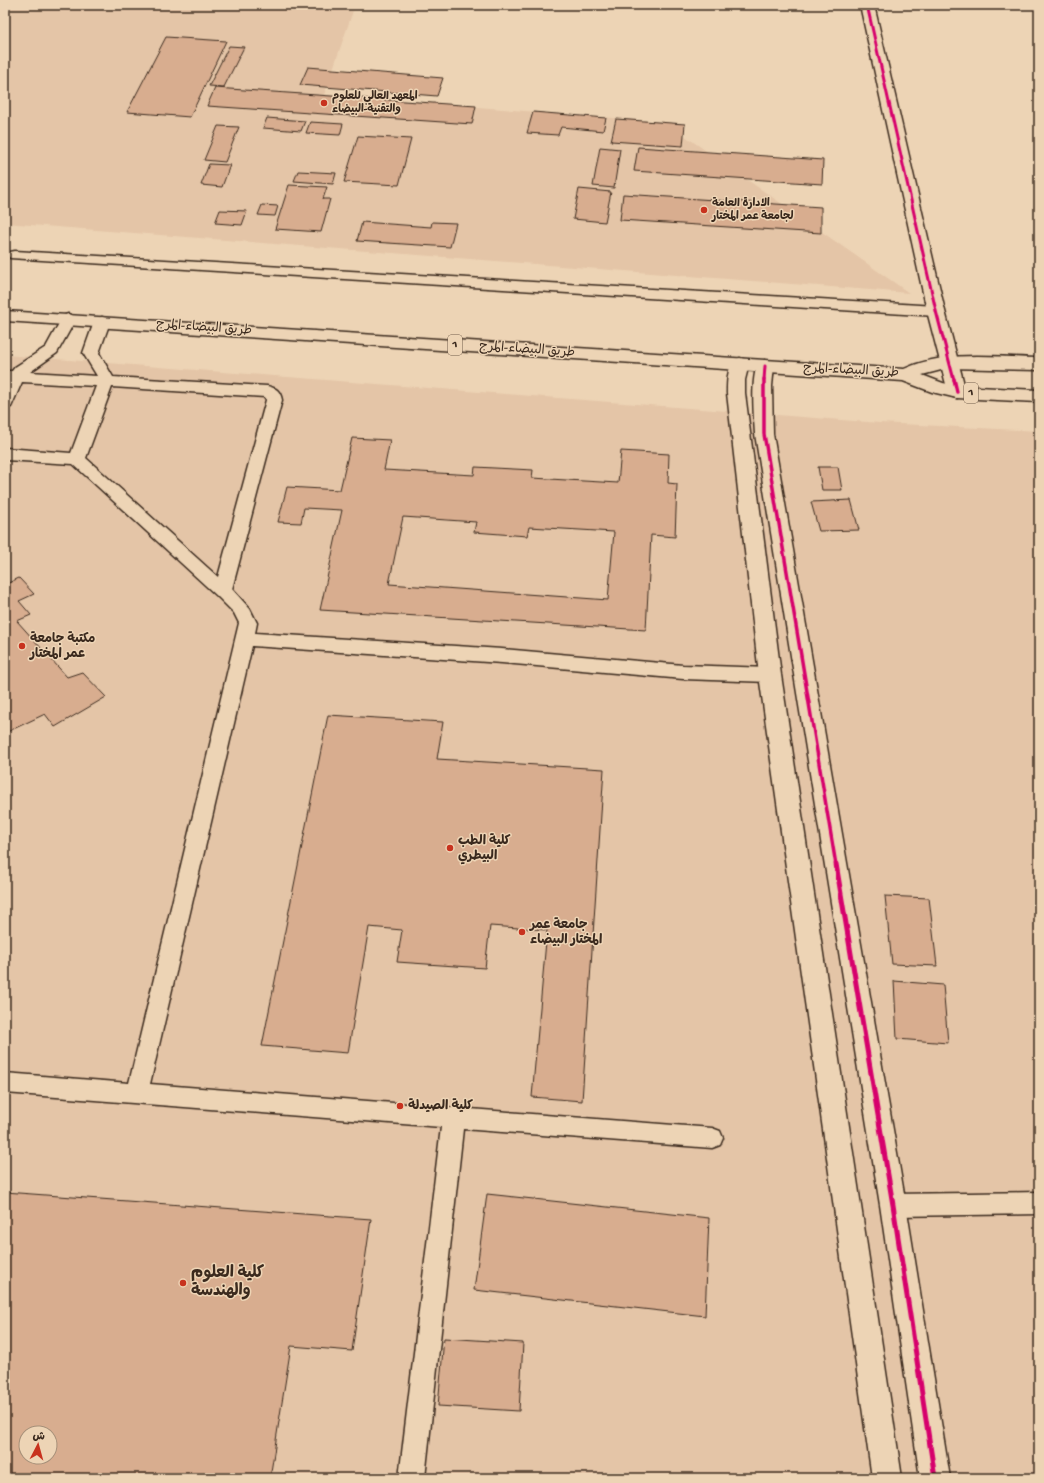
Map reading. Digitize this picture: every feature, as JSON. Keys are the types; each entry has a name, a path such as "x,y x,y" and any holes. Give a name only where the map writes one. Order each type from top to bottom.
{"main road":[{"path":"867,5 936,311 957,392"},
{"name":"طريق البيضاء-المرج","path":"5,316 906,375 938,388 957,392 1039,396"},
{"name":"طريق البيضاء-المرج","path":"906,375 921,368 948,362 1039,364"},
{"path":"740,364 736,380 736,389 770,675 887,1478"},
{"path":"765,366 763,386 764,434 893,1205 935,1478"}],"lane":[{"path":"15,255 936,311"},
{"path":"11,376 52,350 68,319"},
{"path":"77,459 106,382 106,376 92,357 91,353 102,322"},
{"path":"11,376 267,391 273,394 274,400 222,591"},
{"path":"5,403 11,376"},
{"path":"5,454 77,459 222,591 242,610 247,617 248,623 246,639 137,1094"},
{"path":"246,639 537,659 691,673 770,675"},
{"path":"5,1083 712,1138"},
{"path":"412,1478 453,1118"},
{"path":"893,1205 1039,1203"}],"shaded area":[{"path":"5,5 257,5 353,11 324,95 665,122 909,293 5,223"},
{"name":"جامعة عمر المختار البيضاء","path":"5,355 880,423 1039,431 1039,1478 5,1478"}],"building":[{"path":"166,37 226,41 190,117 127,112"},
{"path":"229,46 244,47 224,87 209,86"},
{"path":"308,67 443,78 437,96 300,85"},
{"path":"215,88 476,106 472,124 207,106"},
{"path":"533,112 606,118 603,131 561,127 558,135 527,133"},
{"path":"267,118 305,121 301,131 263,128"},
{"path":"616,119 685,124 683,146 611,141"},
{"path":"310,122 343,124 340,135 306,133"},
{"path":"218,126 239,127 225,162 204,160"},
{"path":"358,136 411,139 399,185 344,182"},
{"path":"600,147 620,149 614,188 593,186"},
{"path":"638,147 823,160 822,184 634,171"},
{"path":"209,164 230,165 222,187 201,185"},
{"path":"298,171 336,173 333,184 294,181"},
{"path":"289,185 327,187 323,199 330,199 321,232 275,229"},
{"path":"579,189 611,192 605,222 573,219"},
{"path":"623,194 821,207 821,233 620,220"},
{"path":"262,205 278,206 275,216 258,215"},
{"path":"220,210 247,211 242,225 215,223"},
{"path":"362,222 431,227 432,222 456,223 450,247 357,241"},
{"path":"352,438 390,440 384,470 474,475 475,467 533,470 532,478 618,483 621,451 669,454 668,483 677,484 675,537 651,535 646,630 320,610 342,510 304,508 301,523 278,522 287,487 340,490","holes":["403,517 476,522 474,532 527,536 529,527 614,532 608,600 389,584"]},
{"path":"818,467 838,467 842,490 822,490"},
{"path":"851,500 859,530 819,531 811,502"},
{"name":"مكتبة جامعة عمر المختار","path":"19,578 34,594 19,601 31,615 17,621 67,677 82,672 106,697 55,727 45,714 5,733 5,583 6,584"},
{"name":"كلية الطب البيطري","path":"328,715 443,722 437,759 604,769 582,1101 532,1097 547,930 490,926 485,968 397,962 402,930 369,927 348,1053 262,1046"},
{"path":"885,896 929,898 937,966 892,964"},
{"path":"894,981 943,985 948,1043 897,1039"},
{"name":"كلية العلوم والهندسة","path":"5,1192 371,1219 352,1351 291,1346 270,1478 5,1478"},
{"path":"487,1194 709,1218 705,1316 474,1290"},
{"path":"444,1338 523,1343 519,1411 438,1406"}],"cycle path":[{"path":"867,5 936,311 957,392"},
{"path":"765,366 763,386 764,434 893,1205 935,1478"}],"place":[{"name":"المعهد العالي للعلوم والتقنية-البيضاء","path":"324,103"},
{"name":"الادارة العامة لجامعة عمر المختار","path":"704,210"},
{"name":"مكتبة جامعة عمر المختار","path":"22,646"},
{"name":"كلية الطب البيطري","path":"450,848"},
{"name":"جامعة عمر المختار البيضاء","path":"522,932"},
{"name":"كلية الصيدلة","path":"400,1106"},
{"name":"كلية العلوم والهندسة","path":"183,1283"}]}
